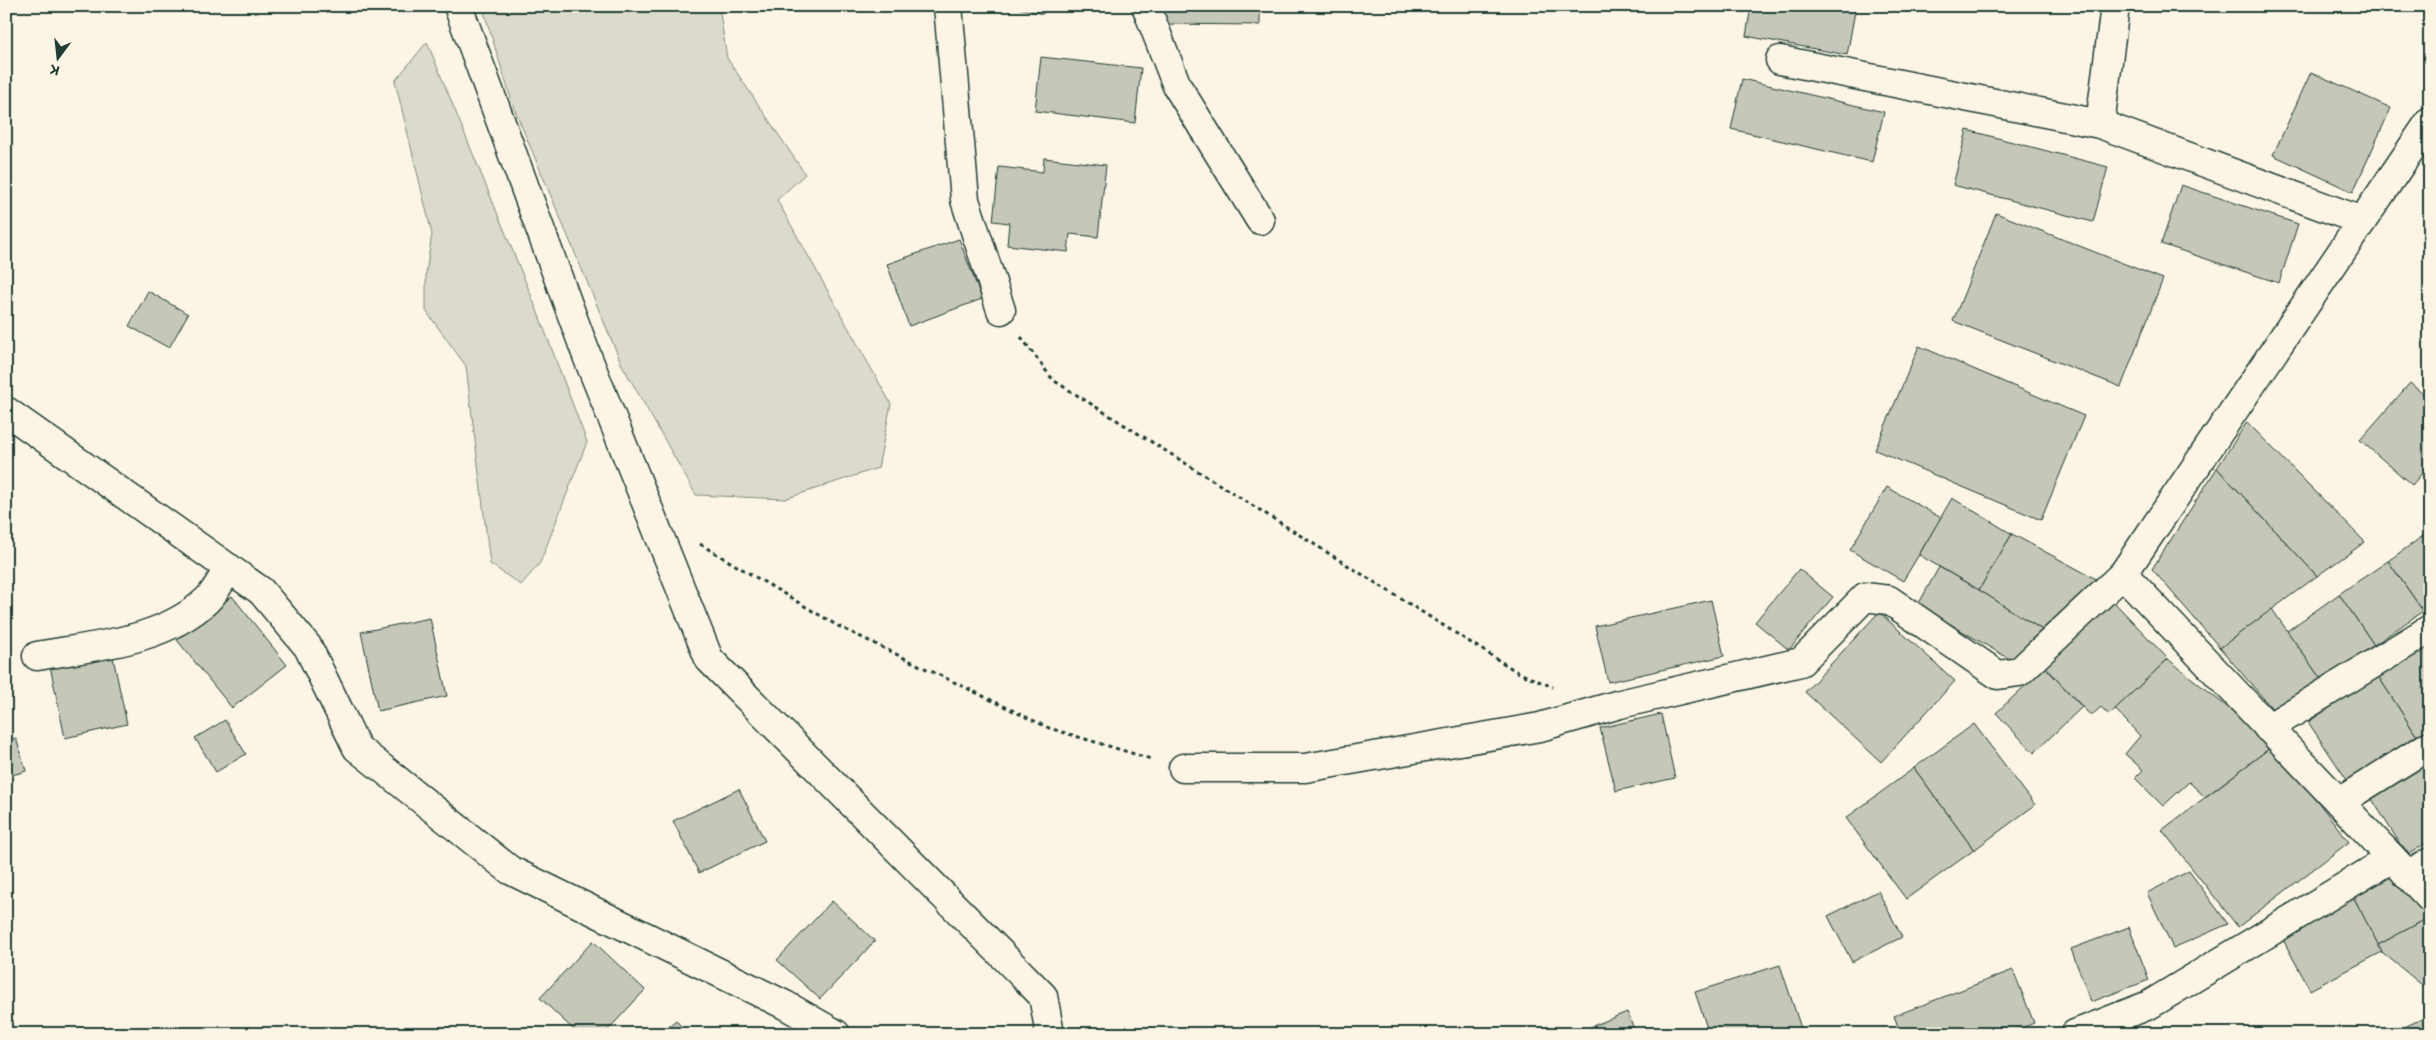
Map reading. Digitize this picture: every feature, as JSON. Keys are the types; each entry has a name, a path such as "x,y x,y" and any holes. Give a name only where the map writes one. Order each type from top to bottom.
{"street":[{"path":"458,6 587,356 709,659 1043,996 1050,1034"},
{"path":"948,6 965,200 1001,310"},
{"path":"1146,6 1177,86 1260,220"},
{"path":"2100,124 2115,6"},
{"path":"1780,60 2100,124 2362,221"},
{"path":"1183,768 1305,768 1540,727 1605,709 1801,662 1866,597 1889,600 1998,675 2019,672 2122,574 2430,121"},
{"path":"6,411 261,591 308,646 357,748 510,870 785,1006 836,1034"},
{"path":"37,656 122,640 171,625 208,600 229,568"},
{"path":"2122,574 2339,802 2410,865 2430,898"},
{"path":"2268,728 2430,629"},
{"path":"2339,802 2430,745"},
{"path":"2075,1034 2148,1005 2410,865"}],"path":[{"path":"1001,310 1053,380 1519,673 1605,709"},
{"path":"652,516 838,626 1048,728 1183,768"}],"shaded area":[{"path":"482,6 719,6 727,58 805,174 777,200 891,404 878,468 785,499 696,495 622,365 514,108"},
{"path":"427,42 535,305 587,442 540,563 521,585 490,564 466,366 426,311 426,273 432,234 395,81"}],"building":[{"path":"1011,6 1045,6 1043,14"},
{"path":"1159,6 1260,6 1260,25 1159,24"},
{"path":"1751,6 1856,6 1847,55 1746,36"},
{"path":"1041,57 1141,68 1135,123 1035,111"},
{"path":"2311,72 2391,108 2353,192 2273,155"},
{"path":"1742,79 1884,112 1872,162 1731,129"},
{"path":"1967,130 2108,167 2093,222 1953,185"},
{"path":"2430,154 2430,165 2425,162"},
{"path":"1044,158 1106,165 1098,237 1070,234 1068,252 1007,245 1009,223 993,221 999,167 1043,172"},
{"path":"2181,185 2298,224 2279,283 2161,244"},
{"path":"1996,213 2163,279 2121,387 1953,321"},
{"path":"959,239 982,299 909,326 887,264"},
{"path":"148,291 188,314 169,348 129,326"},
{"path":"1919,346 2084,416 2041,520 1875,450"},
{"path":"2410,383 2430,400 2430,464 2412,485 2360,440"},
{"path":"2247,422 2365,542 2317,576 2217,468"},
{"path":"2217,468 2317,576 2220,648 2152,569"},
{"path":"1887,487 1941,518 1903,581 1850,550"},
{"path":"1952,498 2012,534 1979,590 1919,555"},
{"path":"2430,531 2430,606 2423,611 2388,561"},
{"path":"2012,534 2096,579 2044,631 1979,590"},
{"path":"2388,561 2423,611 2374,645 2339,594"},
{"path":"1939,567 2044,631 2013,661 1918,605"},
{"path":"1799,569 1833,597 1789,650 1755,622"},
{"path":"2339,594 2374,645 2322,681 2287,631"},
{"path":"232,596 287,665 232,708 177,640"},
{"path":"1711,600 1724,656 1608,682 1595,626"},
{"path":"2114,602 2168,659 2109,715 2101,707 2091,716 2045,667"},
{"path":"2272,609 2322,681 2276,713 2220,648"},
{"path":"1879,612 1955,681 1881,762 1805,692"},
{"path":"430,618 447,696 378,711 361,632"},
{"path":"2427,644 2430,648 2430,730 2418,738 2378,676"},
{"path":"112,653 127,724 65,738 50,666"},
{"path":"2168,659 2274,745 2205,797 2189,782 2163,806 2135,778 2143,770 2125,754 2140,736 2115,709"},
{"path":"2045,667 2082,707 2034,753 1996,713"},
{"path":"2378,676 2418,738 2349,783 2308,722"},
{"path":"1661,714 1675,778 1616,791 1600,728"},
{"path":"225,720 246,754 216,772 195,738"},
{"path":"1974,724 2035,805 1974,850 1914,768"},
{"path":"16,738 26,771 6,777 6,741"},
{"path":"2274,745 2349,842 2238,927 2162,830"},
{"path":"2430,758 2430,841 2407,855 2370,796"},
{"path":"1914,768 1974,850 1906,899 1846,818"},
{"path":"739,789 765,841 699,873 673,821"},
{"path":"2189,871 2228,924 2173,948 2147,893"},
{"path":"2396,874 2430,911 2430,917 2378,945 2354,898"},
{"path":"1878,891 1902,937 1852,962 1828,916"},
{"path":"2354,898 2382,952 2310,990 2281,936"},
{"path":"832,901 875,941 820,999 777,960"},
{"path":"2430,917 2430,989 2428,990 2382,952 2378,945"},
{"path":"2129,927 2149,980 2091,1002 2071,949"},
{"path":"593,941 645,990 604,1034 578,1034 540,998"},
{"path":"1780,965 1803,1034 1709,1034 1695,992"},
{"path":"2013,970 2034,1023 2007,1034 1901,1034 1894,1016"},
{"path":"1627,1012 1636,1034 1573,1034"},
{"path":"2430,1015 2430,1034 2397,1034 2396,1031"},
{"path":"676,1020 687,1034 659,1034"}]}
